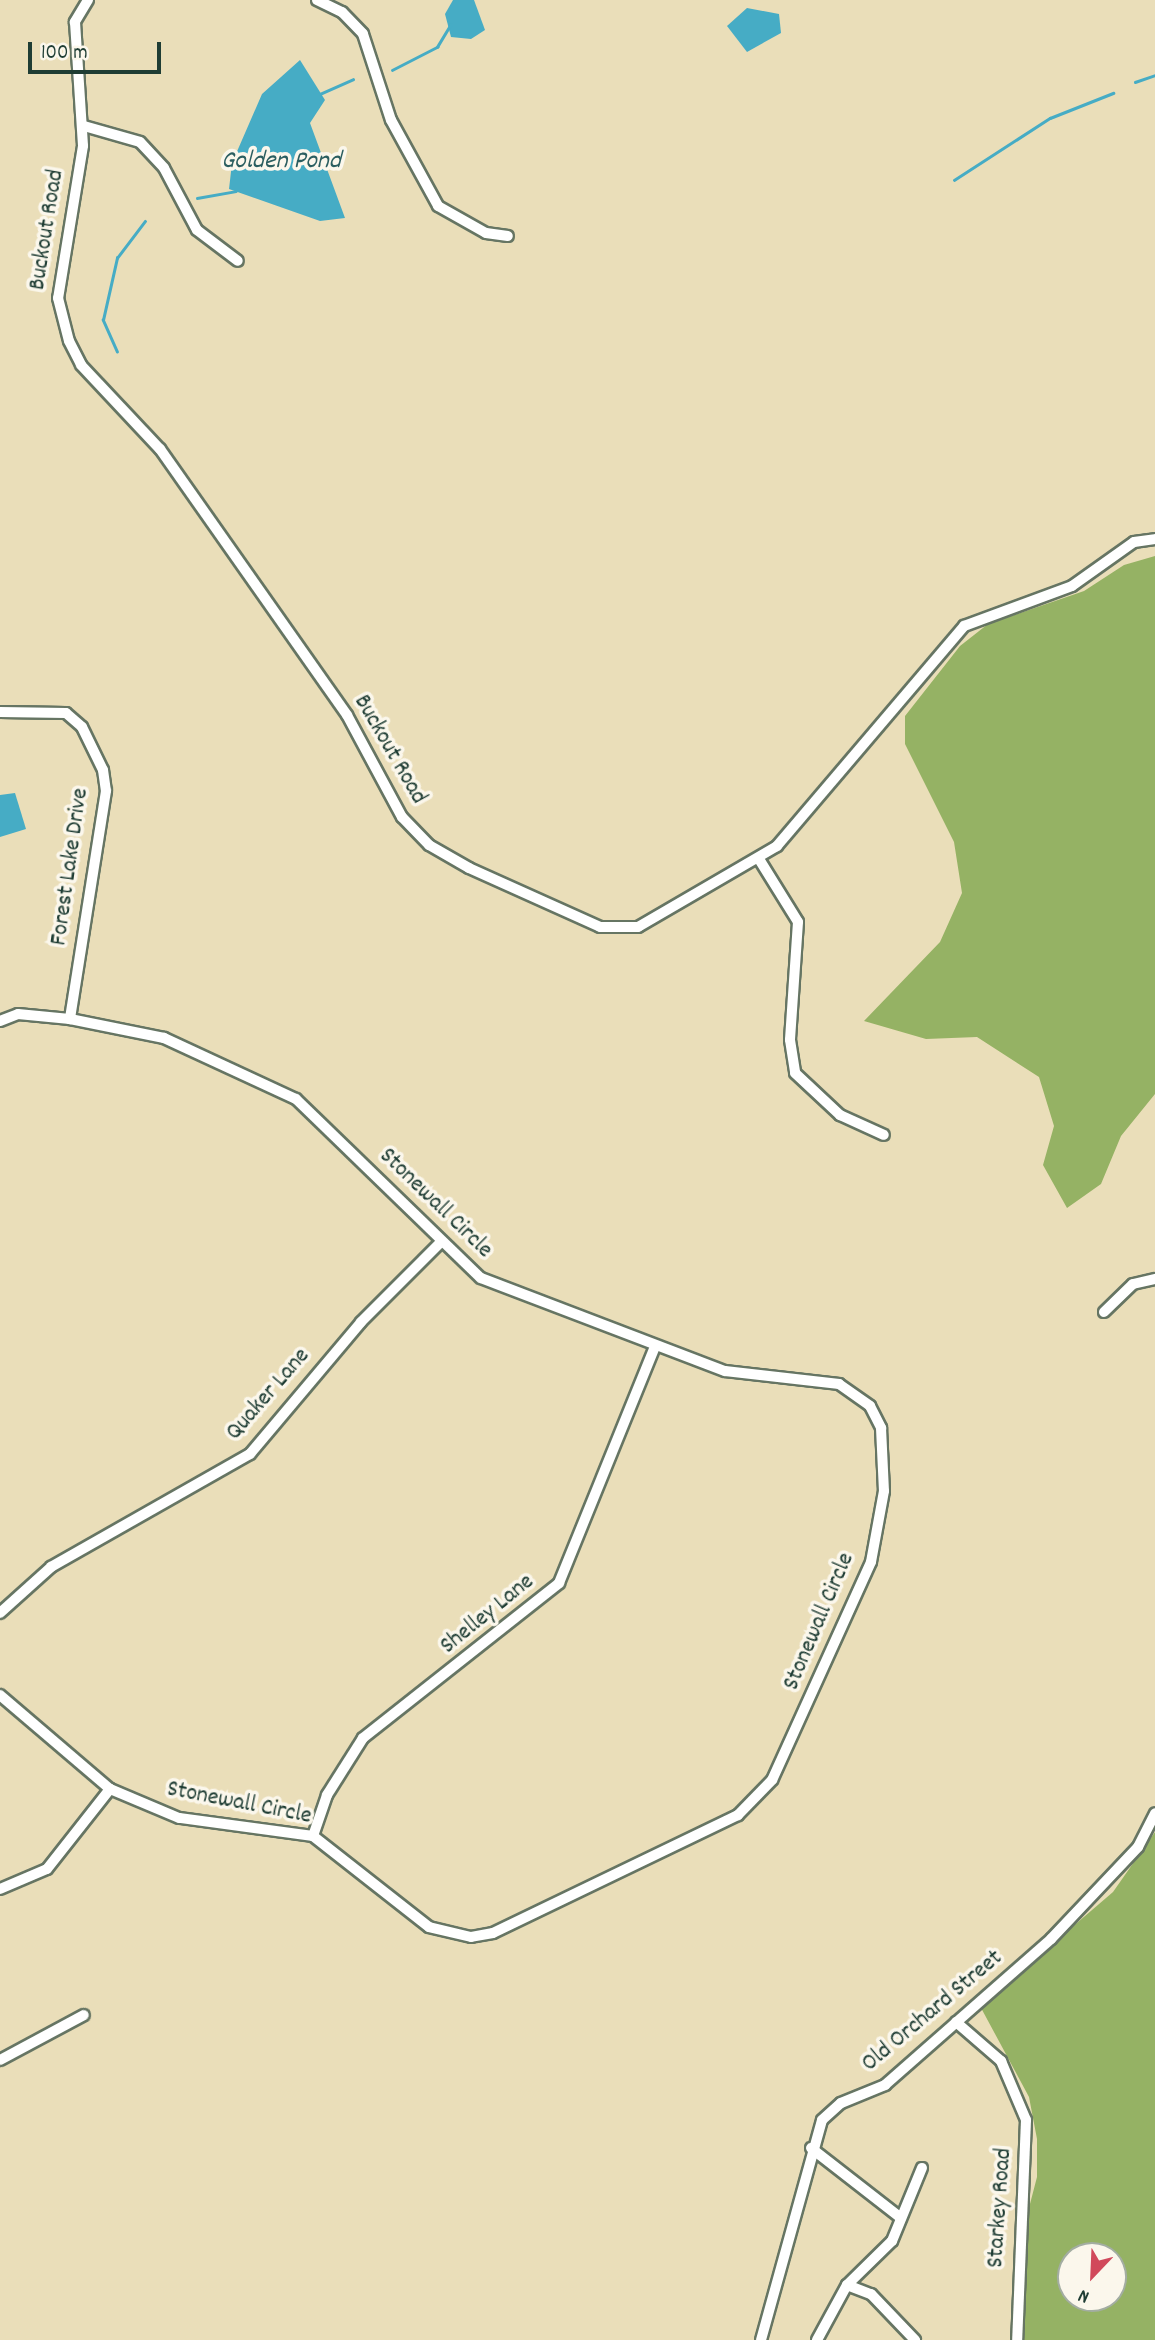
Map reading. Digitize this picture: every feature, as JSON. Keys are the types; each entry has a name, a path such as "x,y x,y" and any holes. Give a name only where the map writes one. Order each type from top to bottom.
{"street":[{"name":"Buckout Road","path":"88,0 75,22 84,125 58,298 69,341 80,365 160,449 347,715 388,796 421,838 469,868 600,927 638,927 759,859 793,829 964,626 1072,586 1133,542 1155,539"},
{"path":"317,0 342,12 363,34 391,120 438,206 486,233 508,236"},
{"path":"84,125 141,142 164,168 197,230 238,261"},
{"name":"Forest Lake Drive","path":"0,712 66,713 82,727 103,770 106,791 70,1019"},
{"path":"759,859 799,922 790,1040 795,1073 839,1115 884,1135"},
{"name":"Stonewall Circle","path":"0,1021 18,1014 70,1019 164,1038 278,1088 311,1111 441,1242 481,1278 654,1349 725,1371 839,1384 870,1406 881,1428 883,1501 871,1562 772,1780 738,1815 505,1928 471,1937 429,1927 313,1836 179,1818 110,1789 0,1695"},
{"name":"Quaker Lane","path":"0,1613 51,1567 250,1454 361,1322 441,1242"},
{"path":"1104,1312 1133,1284 1155,1279"},
{"name":"Shelley Lane","path":"313,1836 327,1795 363,1738 559,1583 654,1349"},
{"path":"0,1889 47,1869 110,1789"},
{"name":"Old Orchard Street","path":"761,2340 811,2148 822,2120 841,2103 885,2085 1099,1892 1145,1837 1155,1813"},
{"path":"0,2060 84,2015"},
{"name":"Starkey Road","path":"956,2022 1001,2061 1026,2120 1017,2340"},
{"path":"811,2148 901,2218"},
{"path":"817,2340 847,2285 892,2241 922,2168"},
{"path":"847,2285 871,2294 915,2340"}],"green space":[{"path":"1155,556 1155,1094 1121,1136 1101,1184 1067,1208 1043,1165 1054,1126 1039,1077 977,1037 926,1039 864,1021 940,942 962,893 954,842 905,744 905,716 960,646 988,624 1084,591 1124,565"},
{"path":"1155,1832 1155,2340 1024,2340 1024,2227 1037,2177 1037,2139 1029,2097 980,2006 1113,1892"}],"water":[{"path":"453,0 474,0 485,30 471,39 451,37 445,14"},
{"path":"747,8 779,14 781,33 747,52 727,26"},
{"name":"Golden Pond","path":"300,60 325,100 310,123 345,218 320,221 229,189 232,163 262,94"},
{"path":"15,793 26,829 0,837 0,795"}],"waterway":[{"path":"392,70 437,47 450,25"},
{"path":"1135,82 1155,75"},
{"path":"320,94 353,79"},
{"path":"954,180 1050,118 1113,93"},
{"path":"197,198 235,191"},
{"path":"117,352 103,320 117,258 145,221"}]}
